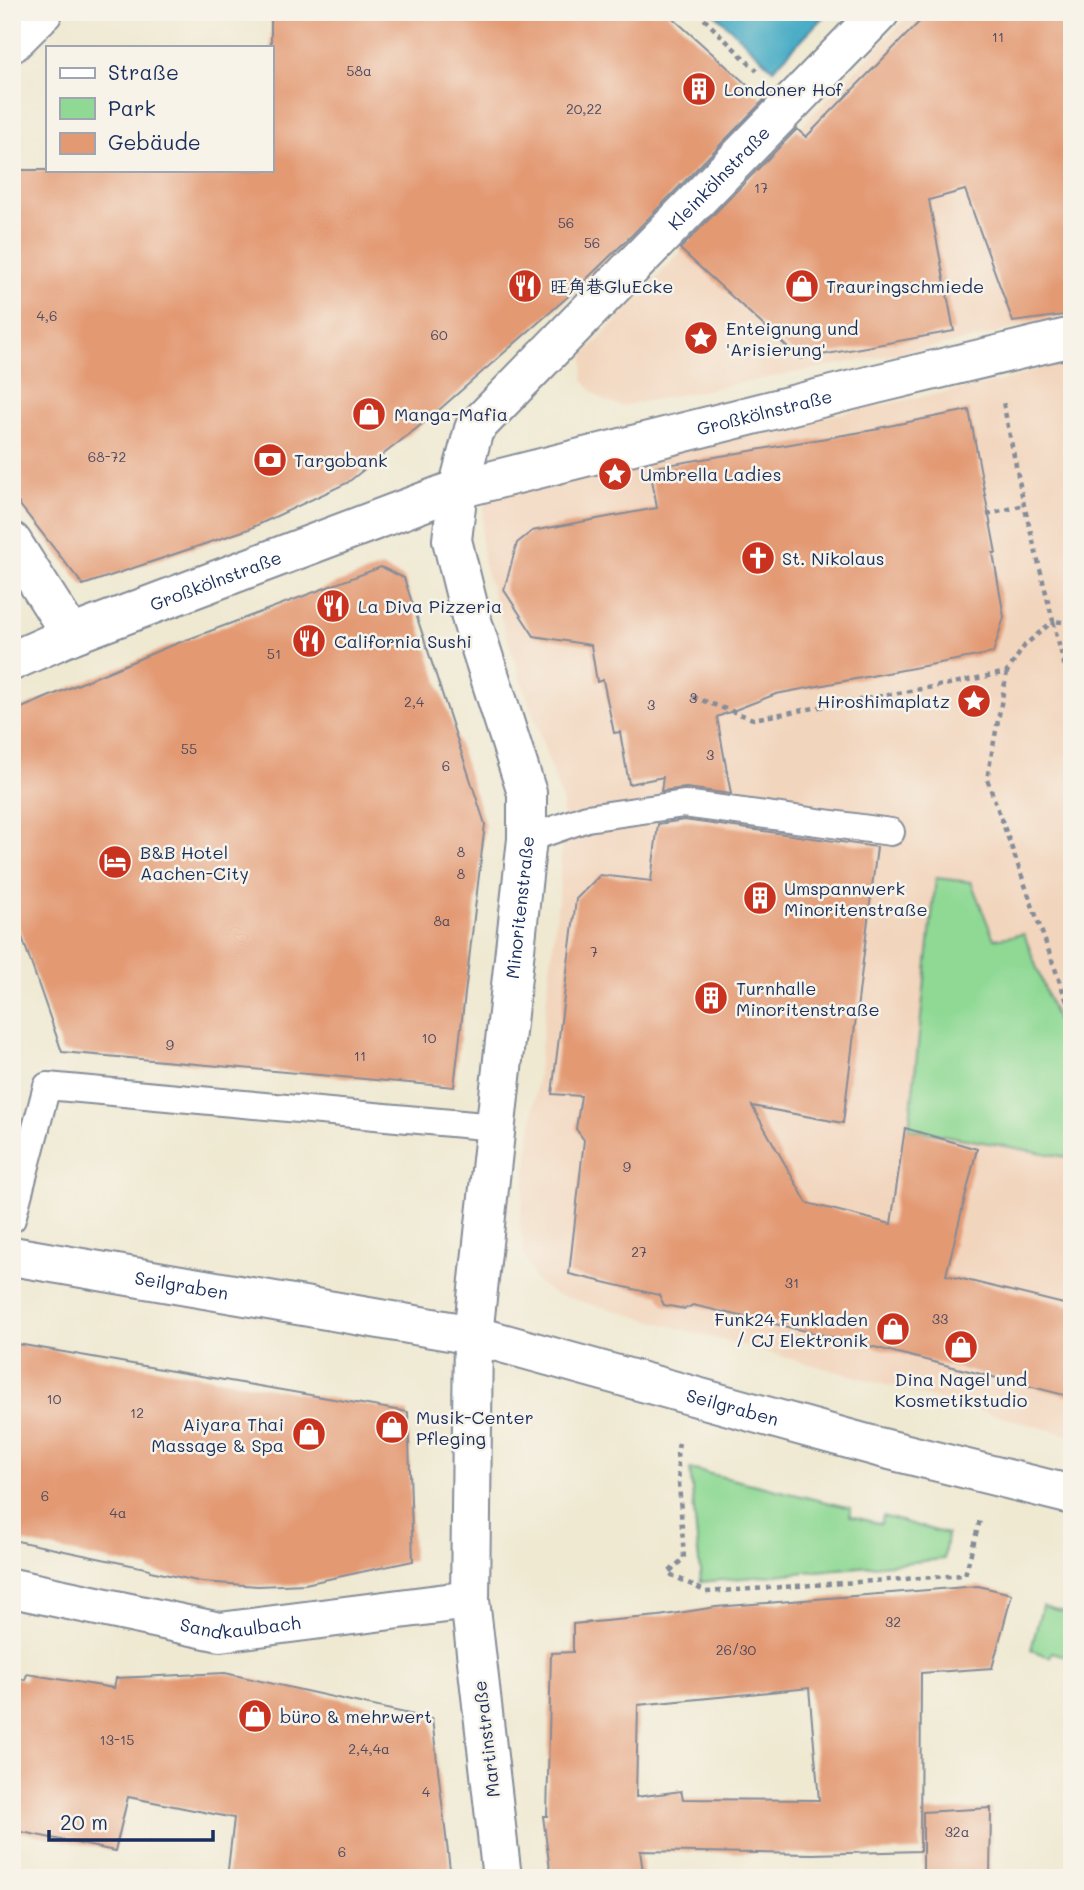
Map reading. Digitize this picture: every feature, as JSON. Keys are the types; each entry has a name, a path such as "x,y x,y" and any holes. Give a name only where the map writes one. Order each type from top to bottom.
{"street":[{"path":"12,43 44,12"},
{"name":"Kleinkölnstraße","path":"458,489 474,429 880,12"},
{"name":"Großkölnstraße","path":"12,661 71,635 458,489 1072,337"},
{"name":"Minoritenstraße","path":"458,489 452,540 472,621 527,793 527,839 473,1335"},
{"path":"12,542 71,635"},
{"name":"Seilgraben","path":"12,1256 473,1335 878,1447 1072,1495"},
{"path":"470,1600 473,1335"},
{"name":"Sandkaulbach","path":"12,1588 220,1632 470,1600"},
{"name":"Martinstraße","path":"470,1600 502,1878"}],"lane":[{"path":"527,839 587,818 684,804 891,832"},
{"path":"12,1219 47,1086 495,1127"}],"path":[{"path":"697,12 792,105"},
{"path":"993,357 1024,505 1072,695"},
{"path":"987,514 1024,505"},
{"path":"1072,623 1053,621 1025,645 1007,672 987,779 1072,1016"},
{"path":"693,697 753,719 1007,672"},
{"path":"692,1396 677,1452 684,1558 668,1573 706,1592 965,1575 992,1475"}],"shaded area":[{"path":"912,12 1072,12 1072,314 979,338 621,406 605,401 593,392 583,380 584,355"},
{"path":"1072,357 1072,1436 554,1294 535,1280 525,1256 520,1225 560,885 563,804 495,601 484,565 481,540 484,506 504,487 666,449 1001,381"}],"green space":[{"path":"936,878 971,882 994,939 1024,934 1072,1061 1072,1158 909,1129"},
{"path":"690,1469 851,1508 850,1516 881,1524 883,1516 947,1534 944,1559 701,1582"},
{"path":"1042,1606 1072,1614 1072,1658 1052,1652 1050,1657 1031,1650"}],"water":[{"path":"713,12 828,12 773,69"}],"building":[{"path":"271,12 666,12 764,100 572,293 431,417 347,483 249,529 83,585 12,495 12,170 273,172"},
{"path":"929,12 1072,12 1072,314 1013,322 965,190 929,200 954,331 800,359 680,249 797,129 806,137"},
{"name":"St. Nikolaus","path":"969,410 996,553 993,553 1004,617 993,653 776,694 717,717 731,794 686,788 661,791 663,777 629,784 620,732 614,733 603,680 597,682 591,645 534,636 504,590 517,543 532,531 657,508 650,468 879,429"},
{"path":"381,567 404,578 485,824 454,1087 62,1052 12,908 12,712 165,648"},
{"path":"684,820 877,847 843,1123 752,1106 807,1203 891,1224 905,1128 977,1149 946,1275 1072,1306 1072,1397 693,1305 685,1309 664,1305 659,1295 569,1274 584,1140 576,1129 581,1096 552,1094 576,899 600,875 651,881 658,824"},
{"path":"12,1343 408,1412 413,1561 305,1584 258,1586 202,1582 12,1540"},
{"path":"978,1586 1012,1594 992,1668 921,1673 920,1851 813,1854 640,1851 644,1878 551,1878 543,1816 547,1816 551,1653 573,1652 573,1624 659,1616 716,1607","holes":["809,1688 819,1800 683,1799 681,1791 636,1797 638,1705"]},
{"path":"225,1673 432,1719 451,1878 362,1878 361,1872 312,1878 227,1878 234,1818 128,1797 115,1851 12,1830 12,1677 25,1680 27,1674 114,1688 116,1678"},
{"path":"991,1808 990,1878 923,1878 923,1812"}],"place":[{"name":"Londoner Hof","path":"699,89"},
{"name":"旺角巷GluEcke","path":"525,286"},
{"name":"Trauringschmiede","path":"802,286"},
{"name":"Enteignung und 'Arisierung'","path":"701,338"},
{"name":"Manga-Mafia","path":"369,414"},
{"name":"Targobank","path":"270,460"},
{"name":"Umbrella Ladies","path":"615,474"},
{"name":"St. Nikolaus","path":"758,558"},
{"name":"La Diva Pizzeria","path":"333,606"},
{"name":"California Sushi","path":"309,641"},
{"name":"Hiroshimaplatz","path":"974,701"},
{"name":"B&B Hotel Aachen-City","path":"115,862"},
{"name":"Umspannwerk Minoritenstraße","path":"760,898"},
{"name":"Turnhalle Minoritenstraße","path":"711,998"},
{"name":"Funk24 Funkladen / CJ Elektronik","path":"893,1329"},
{"name":"Dina Nagel und Kosmetikstudio","path":"961,1347"},
{"name":"Musik-Center Pfleging","path":"392,1427"},
{"name":"Aiyara Thai Massage & Spa","path":"309,1434"},
{"name":"büro & mehrwert","path":"255,1716"}]}
